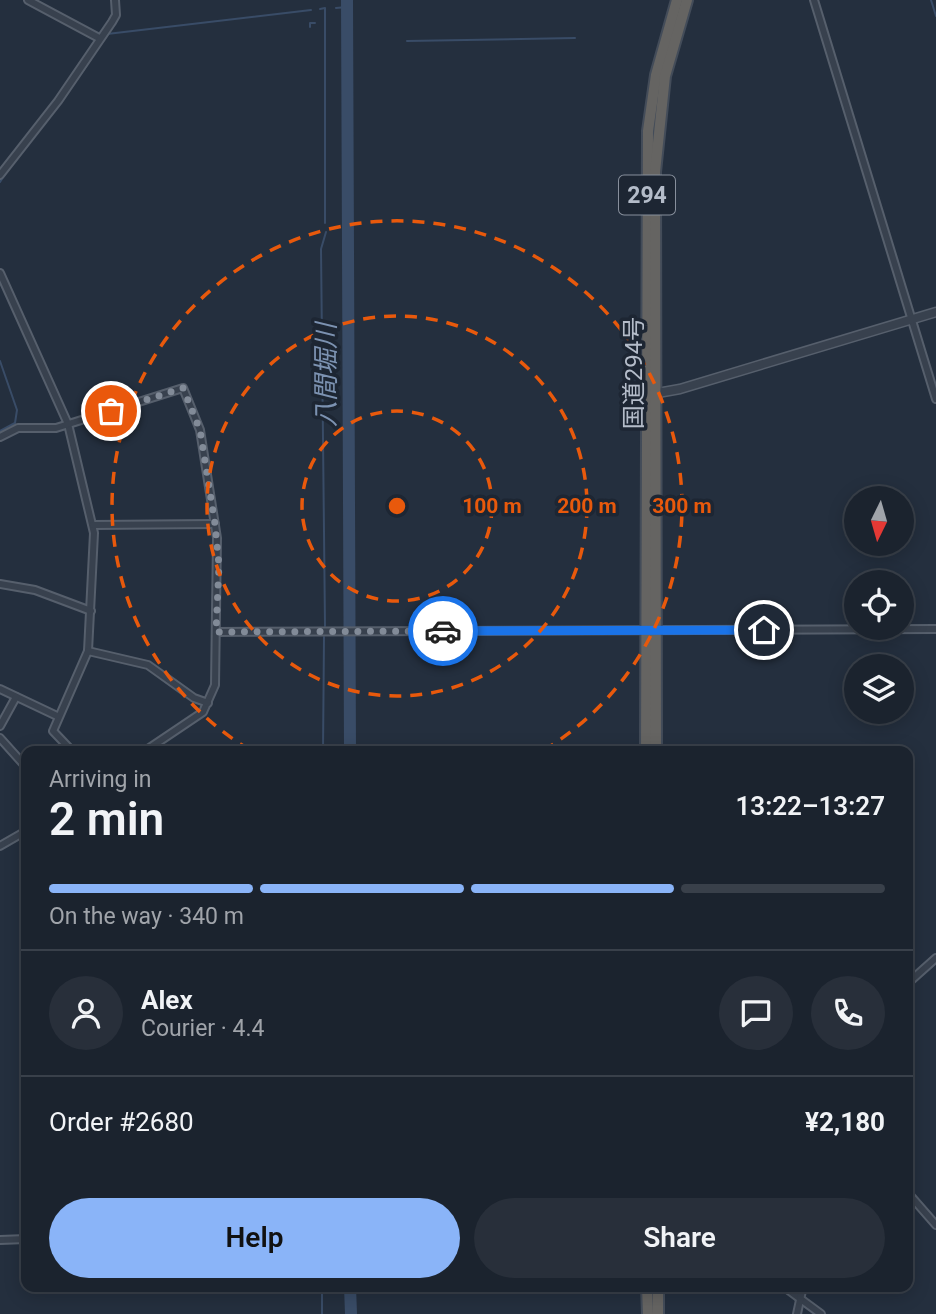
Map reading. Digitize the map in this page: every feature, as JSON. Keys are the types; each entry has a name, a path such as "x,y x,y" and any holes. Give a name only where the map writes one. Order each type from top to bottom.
{"highway":[{"name":"国道294号","path":"656,746 651,631 648,131 656,75 677,0"},
{"name":"国道294号","path":"650,394 658,116 665,76 687,0"},
{"name":"国道294号","path":"646,746 651,631"},
{"path":"647,1292 648,1314"},
{"path":"658,1292 658,1314"}],"street":[{"path":"28,0 99,38"},
{"path":"0,175 58,101 116,15 115,0"},
{"path":"814,0 936,399"},
{"path":"0,273 68,424 93,525 88,650 57,716 53,731 67,746"},
{"path":"650,394 936,312"},
{"path":"0,437 18,428 56,428 183,388 200,430 215,524 219,565 215,685 204,712 153,746"},
{"path":"93,525 215,524"},
{"path":"0,584 35,590 91,611"},
{"path":"216,632 936,629"},
{"path":"88,650 148,665 194,698 208,702"},
{"path":"0,690 57,716"},
{"path":"0,726 16,698"},
{"path":"0,738 21,761"},
{"path":"0,846 21,834"},
{"path":"913,979 936,958"},
{"path":"913,1199 936,1225"},
{"path":"0,1240 21,1239"},
{"path":"791,1292 821,1314"},
{"path":"797,1314 801,1292"}],"waterway":[{"name":"八間堀川","path":"347,0 350,746"},
{"path":"931,0 936,16"},
{"path":"336,8 347,7"},
{"path":"320,9 325,8 325,223"},
{"path":"107,34 311,10"},
{"path":"310,27 310,23 315,23"},
{"path":"407,41 575,38"},
{"path":"58,106 87,65"},
{"path":"0,182 7,171"},
{"path":"325,626 321,249 326,232"},
{"path":"0,361 17,410 15,423 0,431"},
{"path":"323,746 324,637"},
{"path":"322,1292 322,1314"},
{"name":"八間堀川","path":"350,1292 351,1314"}],"way so far":[{"path":"111,411 183,388 196,413 217,538 219,565 216,632 443,631"}],"route":[{"path":"443,631 764,630"}]}
